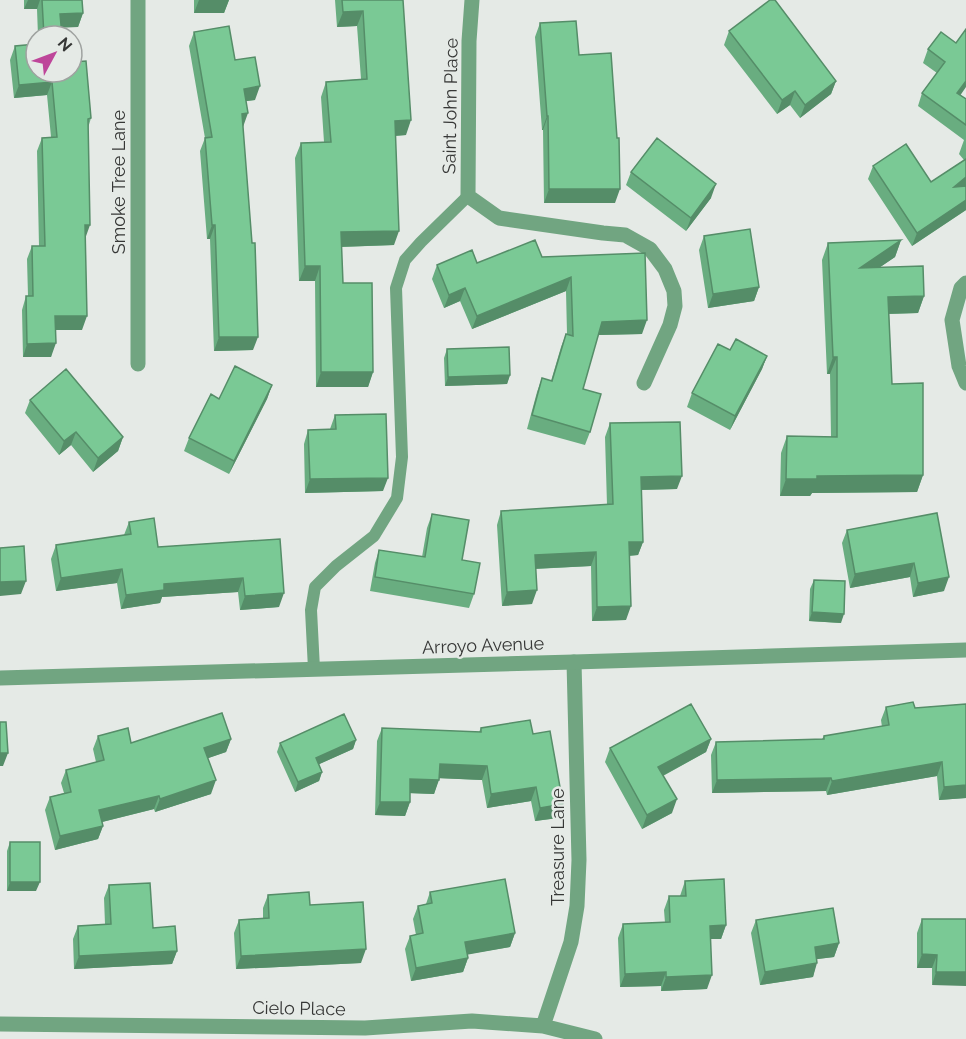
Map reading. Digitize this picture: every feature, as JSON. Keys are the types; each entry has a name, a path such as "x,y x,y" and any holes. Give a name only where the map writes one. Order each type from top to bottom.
{"street":[{"name":"Smoke Tree Lane","path":"138,0 138,364"},
{"name":"Saint John Place","path":"472,0 469,41 468,196 499,218 625,235 650,249 665,269 674,291 675,306 670,325 644,383"},
{"path":"966,283 961,288 952,320 959,366 966,383"},
{"name":"Arroyo Avenue","path":"0,678 966,650"},
{"name":"Treasure Lane","path":"543,1026 571,942 577,906 579,860 574,662"},
{"name":"Cielo Place","path":"0,1024 365,1034 472,1021 543,1026 595,1039"}],"lane":[{"path":"314,669 311,610 315,587 336,566 374,536 397,498 402,456 396,288 405,260 468,196"}],"building":[{"path":"42,0 82,0 83,13 60,14 61,24 43,24"},
{"path":"342,0 403,0 411,120 395,121 399,231 341,232 343,283 372,283 373,372 321,372 320,266 305,266 301,143 331,142 326,82 367,79 363,11 343,12"},
{"path":"770,0 775,0 836,81 805,105 795,91 782,100 729,31"},
{"path":"576,21 579,55 611,53 617,138 619,138 620,189 549,189 548,116 540,23"},
{"path":"229,26 235,60 255,57 260,86 244,89 248,113 242,114 252,243 255,243 258,337 219,337 215,225 212,225 205,138 212,137 194,32"},
{"path":"966,29 966,81 957,93 966,99 966,125 922,93 945,62 928,49 941,32 956,43"},
{"path":"24,45 24,84 30,84 19,85 15,46"},
{"path":"84,61 86,61 91,118 88,119 90,225 85,225 87,316 55,316 56,343 27,344 26,296 33,296 32,246 45,246 42,138 57,137 52,84 84,84"},
{"path":"657,138 716,184 691,218 631,172"},
{"path":"906,144 931,182 966,159 966,177 954,187 966,186 966,200 917,233 873,166"},
{"path":"750,229 759,287 713,294 704,236"},
{"path":"535,240 542,257 645,253 647,320 602,322 583,389 601,394 590,432 532,415 542,378 552,381 566,334 573,336 571,277 477,316 465,288 449,295 437,265 472,250 477,263"},
{"path":"901,240 860,268 923,266 924,296 888,297 892,384 923,383 923,475 817,476 817,479 786,479 787,436 837,437 837,357 833,357 828,243"},
{"path":"736,339 767,356 735,416 692,393 718,344 730,350"},
{"path":"509,347 510,375 448,377 447,349"},
{"path":"235,366 272,385 234,461 189,438 211,394 219,399"},
{"path":"66,369 123,437 98,458 76,432 64,441 30,400"},
{"path":"386,414 388,478 310,479 308,430 336,429 335,415"},
{"path":"680,422 682,476 641,477 643,542 629,542 631,606 597,607 596,552 535,555 537,590 507,592 501,511 613,504 610,423"},
{"path":"937,513 949,577 918,583 914,563 855,574 847,530"},
{"path":"432,514 469,520 462,560 480,563 474,594 375,577 379,550 425,557"},
{"path":"154,518 158,547 280,539 284,593 245,596 243,578 164,584 164,590 126,595 122,569 61,578 56,545 131,534 129,522"},
{"path":"24,546 26,581 0,582 0,548"},
{"path":"814,580 845,581 844,614 812,612"},
{"path":"913,702 915,708 966,704 966,785 944,787 942,762 832,781 831,778 717,780 716,742 824,739 824,736 889,725 886,707"},
{"path":"691,704 711,739 658,767 677,799 647,815 610,748"},
{"path":"222,713 231,739 204,748 216,780 160,799 159,796 99,810 103,826 60,836 50,797 71,792 66,770 104,760 98,736 128,728 131,743"},
{"path":"344,714 356,740 316,758 322,772 298,782 280,743"},
{"path":"530,720 533,734 550,731 563,804 540,808 536,787 491,794 487,766 440,764 439,780 410,779 410,802 380,802 382,728 481,732 481,728"},
{"path":"0,722 6,722 8,753 0,753"},
{"path":"10,842 40,842 40,882 10,882"},
{"path":"505,879 515,933 465,942 468,958 416,968 410,936 423,933 418,906 432,903 430,892"},
{"path":"724,879 726,925 710,926 712,975 666,977 666,972 625,974 623,924 670,922 669,896 686,896 685,881"},
{"path":"150,883 153,928 175,926 177,951 79,956 78,926 111,924 109,885"},
{"path":"309,892 310,905 363,902 366,949 241,956 239,920 269,918 268,895"},
{"path":"833,908 839,943 815,947 817,963 765,972 756,920"},
{"path":"922,919 966,919 966,972 936,972 937,955 922,954"}]}
